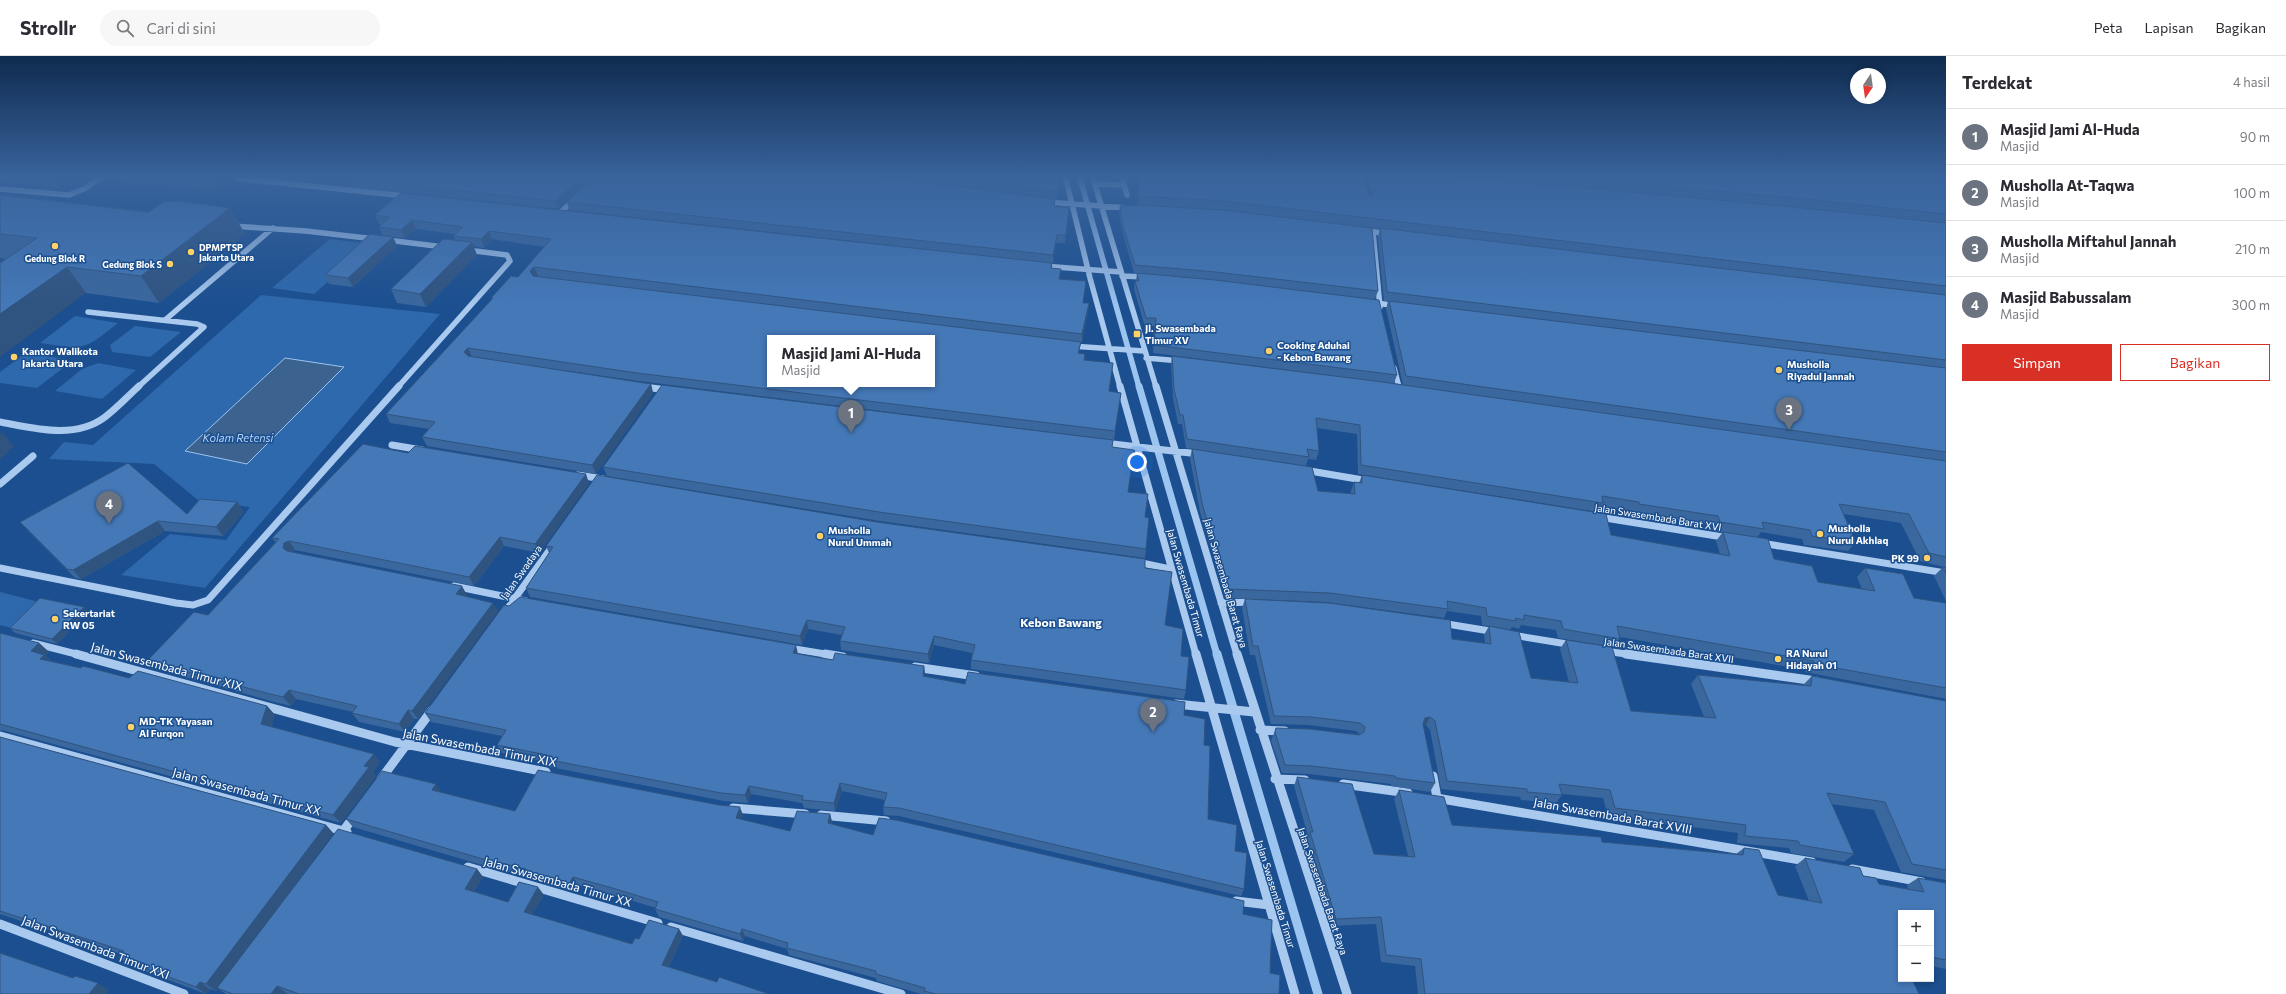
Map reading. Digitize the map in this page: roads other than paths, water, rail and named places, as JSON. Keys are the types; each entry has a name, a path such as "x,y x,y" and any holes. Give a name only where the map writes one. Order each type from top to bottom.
{"street":[{"name":"Jalan Swasembada Timur","path":"1077,219 1086,270 1110,350 1170,569 1295,994"},
{"name":"Jalan Swasembada Barat Raya","path":"1102,219 1120,273 1221,603 1252,712 1260,730 1347,994"},
{"path":"228,225 273,228 455,248"},
{"path":"165,320 273,228"},
{"path":"1357,230 1397,235"},
{"path":"1373,232 1381,311"},
{"path":"0,568 176,603 193,605 208,600 510,261 507,255 462,250"},
{"path":"1034,265 1094,270 1153,278"},
{"path":"1364,302 1403,306"},
{"path":"0,422 56,431 75,431 97,422 204,327 197,324 88,312"},
{"path":"1062,344 1144,353 1189,362"},
{"path":"1392,388 1403,390 1393,361"},
{"path":"639,386 660,392 677,391"},
{"path":"1099,443 1208,455"},
{"path":"392,445 432,451"},
{"path":"0,484 33,456"},
{"path":"1294,469 1381,482"},
{"path":"573,474 609,480"},
{"name":"Jalan Swasembada Barat XVI","path":"1593,516 1734,539"},
{"name":"Jalan Swadaya","path":"501,618 560,535"},
{"path":"1750,542 1946,573"},
{"path":"1128,560 1170,569"},
{"path":"448,585 515,599 538,602"},
{"path":"1221,603 1264,603"},
{"path":"1434,622 1579,646"},
{"name":"Jalan Swasembada Timur XIX","path":"23,640 151,673 406,745 553,774"},
{"path":"779,646 849,658"},
{"name":"Jalan Swasembada Barat XVII","path":"1595,649 1826,682"},
{"path":"903,665 981,676"},
{"path":"375,788 440,700"},
{"path":"1169,703 1210,709 1252,712"},
{"path":"1260,730 1293,731"},
{"name":"Jalan Swasembada Timur XX","path":"0,736 358,835"},
{"name":"Jalan Swasembada Barat XVIII","path":"1431,768 1433,797 1821,864"},
{"path":"1275,779 1315,781"},
{"path":"1331,783 1415,794"},
{"path":"334,843 361,806"},
{"path":"723,807 898,822"},
{"name":"Jalan Swasembada Timur XX","path":"458,864 901,994"},
{"path":"1845,868 1930,883"},
{"path":"1229,899 1268,906"},
{"name":"Jalan Swasembada Timur XXI","path":"0,924 184,994"}],"water":[{"name":"Kolam Retensi","path":"285,358 344,367 247,464 185,451"}],"waterway":[{"path":"1091,219 1139,387"},
{"path":"1139,386 1217,655"},
{"path":"1217,654 1318,994"}],"place":[{"name":"Gedung Blok R","path":"55,246"},
{"name":"DPMPTSP Jakarta Utara","path":"191,252"},
{"name":"Gedung Blok S","path":"170,264"},
{"name":"Jl. Swasembada Timur XV","path":"1137,334"},
{"name":"Cooking Aduhai - Kebon Bawang","path":"1269,351"},
{"name":"Kantor Walikota Jakarta Utara","path":"14,357"},
{"name":"Musholla Riyadul Jannah","path":"1779,370"},
{"name":"Musholla Miftahul Jannah","path":"1789,430"},
{"name":"Masjid Jami Al-Huda","path":"851,433"},
{"name":"Masjid Babussalam","path":"109,524"},
{"name":"Musholla Nurul Akhlaq","path":"1820,534"},
{"name":"Musholla Nurul Ummah","path":"820,536"},
{"name":"PK 99","path":"1927,558"},
{"name":"Sekertariat RW 05","path":"55,619"},
{"name":"RA Nurul Hidayah 01","path":"1778,659"},
{"name":"MD-TK Yayasan Al Furqon","path":"131,727"},
{"name":"Musholla At-Taqwa","path":"1153,732"}],"district":[{"name":"Kebon Bawang","path":"1061,622"}]}
